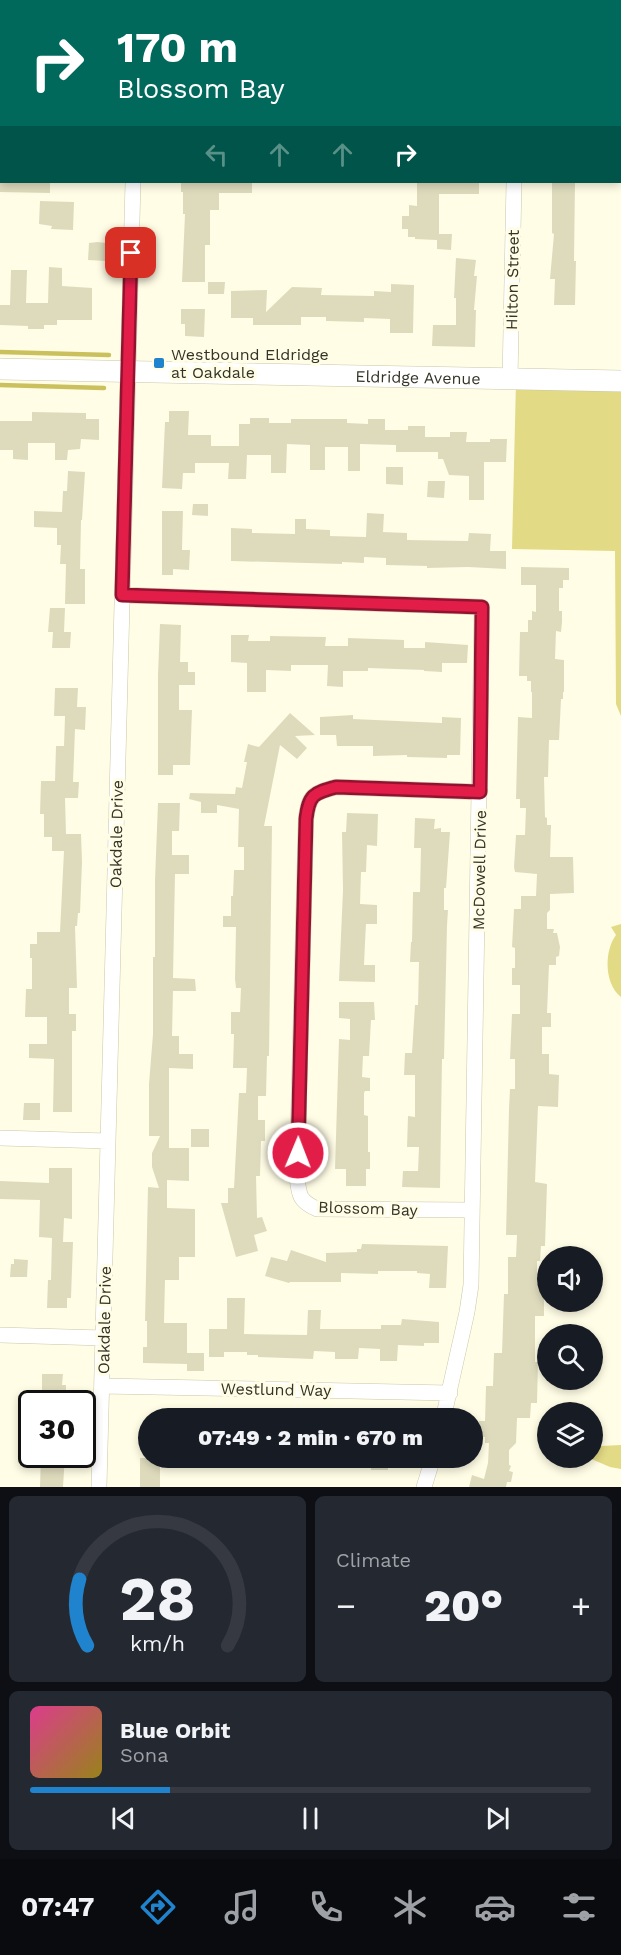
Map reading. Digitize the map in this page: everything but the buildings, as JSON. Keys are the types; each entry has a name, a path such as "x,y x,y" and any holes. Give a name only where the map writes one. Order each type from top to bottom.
{"street":[{"name":"Oakdale Drive","path":"99,1487 133,183"},
{"name":"Hilton Street","path":"510,379 514,183"},
{"name":"Eldridge Avenue","path":"0,369 621,381"},
{"name":"McDowell Drive","path":"122,595 482,607 471,1285 446,1408"},
{"name":"Blossom Bay","path":"472,1210 317,1209 306,1204 299,1194 297,1177 308,804 313,796 322,790 336,787 480,792"},
{"path":"0,1138 108,1141"},
{"path":"0,1335 103,1338"},
{"name":"Westlund Way","path":"102,1386 450,1393"},
{"path":"424,1487 430,1468"}],"shaded area":[{"path":"516,381 621,386 621,716 616,704 615,551 512,549"},
{"path":"621,924 621,997 611,984 608,958 616,935 611,927"},
{"path":"621,1445 621,1469 603,1464 603,1446"}],"waterway":[{"path":"0,352 109,355"},
{"path":"0,385 104,388"}],"place":[{"name":"Westbound Eldridge at Oakdale","path":"159,363"}],"route":[{"path":"131,253 122,595 482,607 480,792 336,787 322,790 313,796 308,804 298,1153"}]}
